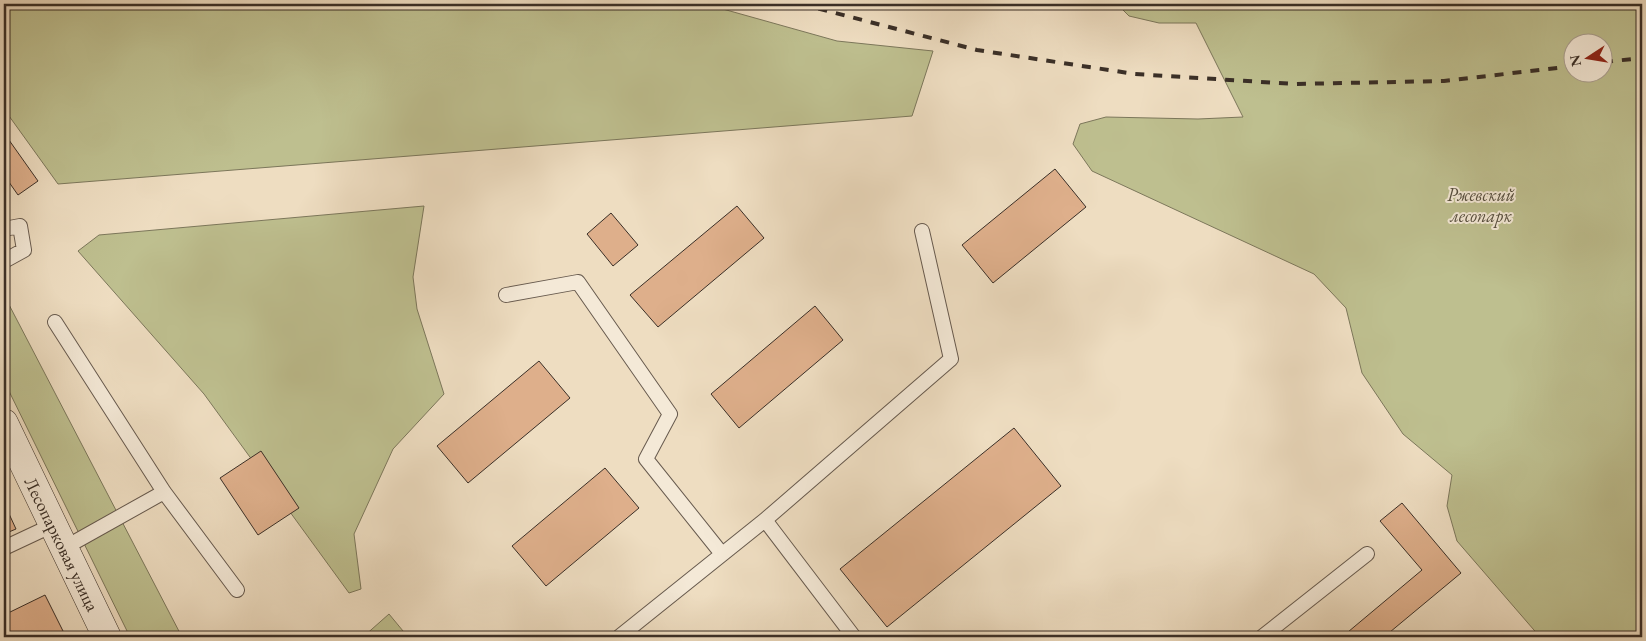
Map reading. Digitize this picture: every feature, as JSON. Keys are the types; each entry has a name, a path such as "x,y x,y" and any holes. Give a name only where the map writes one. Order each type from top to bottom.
{"street":[{"name":"Лесопарковая улица","path":"4,424 107,637"}],"lane":[{"path":"4,229 20,226 24,250 4,261"},
{"path":"619,637 765,520 951,359 922,231"},
{"path":"506,295 578,282 670,414 646,459 722,554"},
{"path":"55,322 164,492 237,590"},
{"path":"4,548 58,536 164,492"},
{"path":"765,520 854,637"},
{"path":"1262,637 1367,554"}],"green space":[{"path":"4,4 705,4 837,41 933,51 912,116 58,184 4,109"},
{"name":"Ржевский лесопарк","path":"1117,4 1642,4 1642,637 1540,637 1457,541 1447,506 1452,475 1403,434 1362,373 1346,308 1314,274 1092,171 1073,144 1080,124 1106,117 1198,119 1243,117 1196,23 1159,23 1129,16"},
{"path":"424,206 413,277 417,309 444,394 393,449 354,534 361,589 349,593 204,394 78,251 99,235"},
{"path":"5,297 182,637 130,637 4,381"},
{"path":"389,614 408,637 363,637"}],"building":[{"path":"4,133 38,181 18,195 4,175"},
{"path":"1055,169 1086,207 993,283 962,245"},
{"path":"737,206 764,238 658,327 630,295"},
{"path":"611,213 638,245 613,266 587,234"},
{"path":"815,306 843,340 739,428 711,394"},
{"path":"539,361 570,398 468,483 437,446"},
{"path":"1014,428 1061,486 887,627 840,569"},
{"path":"261,451 299,508 258,535 220,478"},
{"path":"605,468 639,508 546,586 512,546"},
{"path":"4,503 16,529 4,534"},
{"path":"1402,503 1461,573 1384,637 1342,637 1422,570 1380,521"},
{"path":"45,595 66,637 6,637 4,615"}],"railway":[{"path":"801,4 977,50 1135,74 1294,84 1444,81 1564,67"},
{"path":"1614,61 1642,58"}]}
